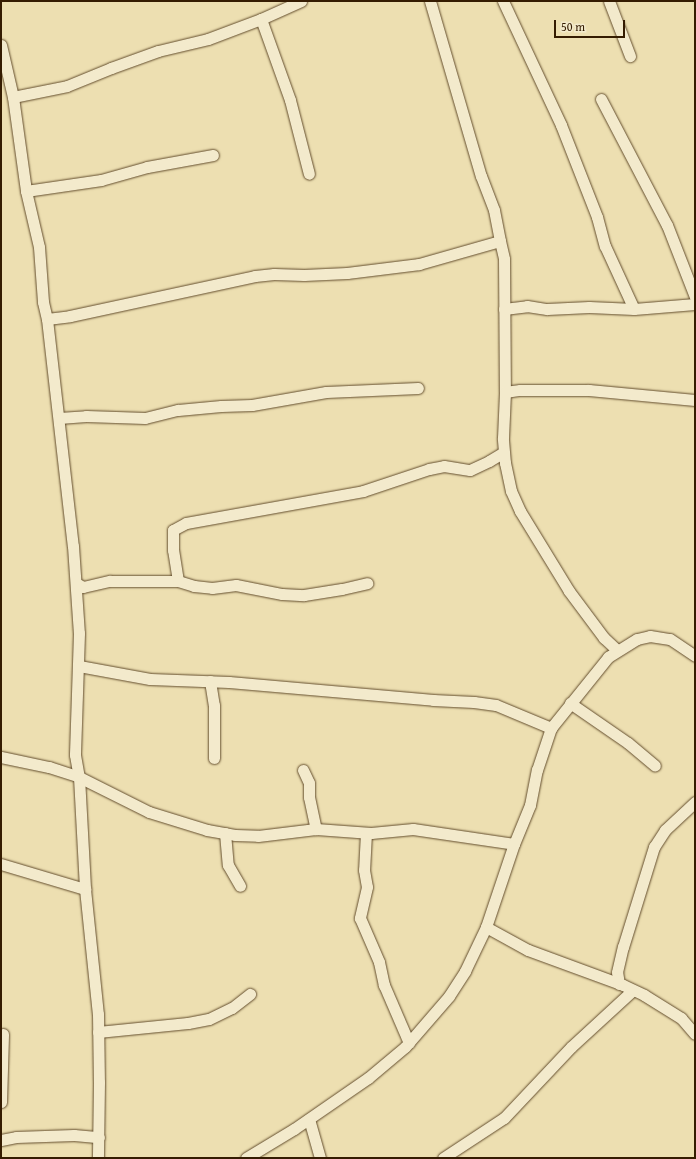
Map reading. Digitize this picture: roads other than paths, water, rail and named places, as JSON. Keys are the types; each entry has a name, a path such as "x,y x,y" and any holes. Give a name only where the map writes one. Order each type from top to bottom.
{"street":[{"path":"13,97 67,86 158,52 208,40 301,1"},
{"path":"430,1 481,176 494,210 504,259 504,452 507,477 520,511 569,591 604,638 617,650"},
{"path":"503,1 561,125 597,217 606,246 634,309"},
{"path":"609,1 630,56"},
{"path":"261,19 290,100 309,174"},
{"path":"1,45 13,97 26,191 39,247 43,302 47,319 59,418 76,583 80,633 75,755 79,777 85,889 98,1032 98,1158"},
{"path":"601,100 667,225 695,297"},
{"path":"26,191 101,180 146,167 213,155"},
{"path":"47,319 70,316 255,276 274,274 347,274 419,264 500,241"},
{"path":"504,309 527,306 547,308 589,307 634,309 695,304"},
{"path":"59,418 86,416 145,418 178,410 252,405 326,392 418,388"},
{"path":"504,392 520,390 589,390 695,400"},
{"path":"178,581 173,550 173,530 186,523 363,491 429,469 444,466 470,470 504,452"},
{"path":"76,583 83,587 110,581 178,581 206,587 236,585 282,594 304,594 342,589 367,583"},
{"path":"246,1158 309,1119 368,1078 409,1043 449,996 465,971 486,927 514,844 530,805 537,770 552,728 570,703 608,657 617,650 644,637 660,637 670,639 695,656"},
{"path":"79,666 150,678 210,681 474,702 496,705 552,728"},
{"path":"210,681 214,705 212,734 214,758"},
{"path":"570,703 628,743 655,766"},
{"path":"1,757 49,767 79,777 149,812 207,830 258,836 316,829 366,833 419,830 514,844"},
{"path":"303,770 309,783 309,797 316,829"},
{"path":"619,984 616,972 654,847 665,830 695,802"},
{"path":"225,833 228,865 240,886"},
{"path":"366,833 364,870 367,887 360,918 379,962 384,985 409,1043"},
{"path":"1,864 85,889"},
{"path":"486,927 528,950 633,990 681,1018 695,1033"},
{"path":"442,1158 504,1118 571,1047 633,990"},
{"path":"98,1032 188,1024 209,1019 232,1008 250,994"},
{"path":"1,1102 3,1034"},
{"path":"309,1119 320,1158"},
{"path":"1,1140 16,1137 74,1135 99,1137"}]}
